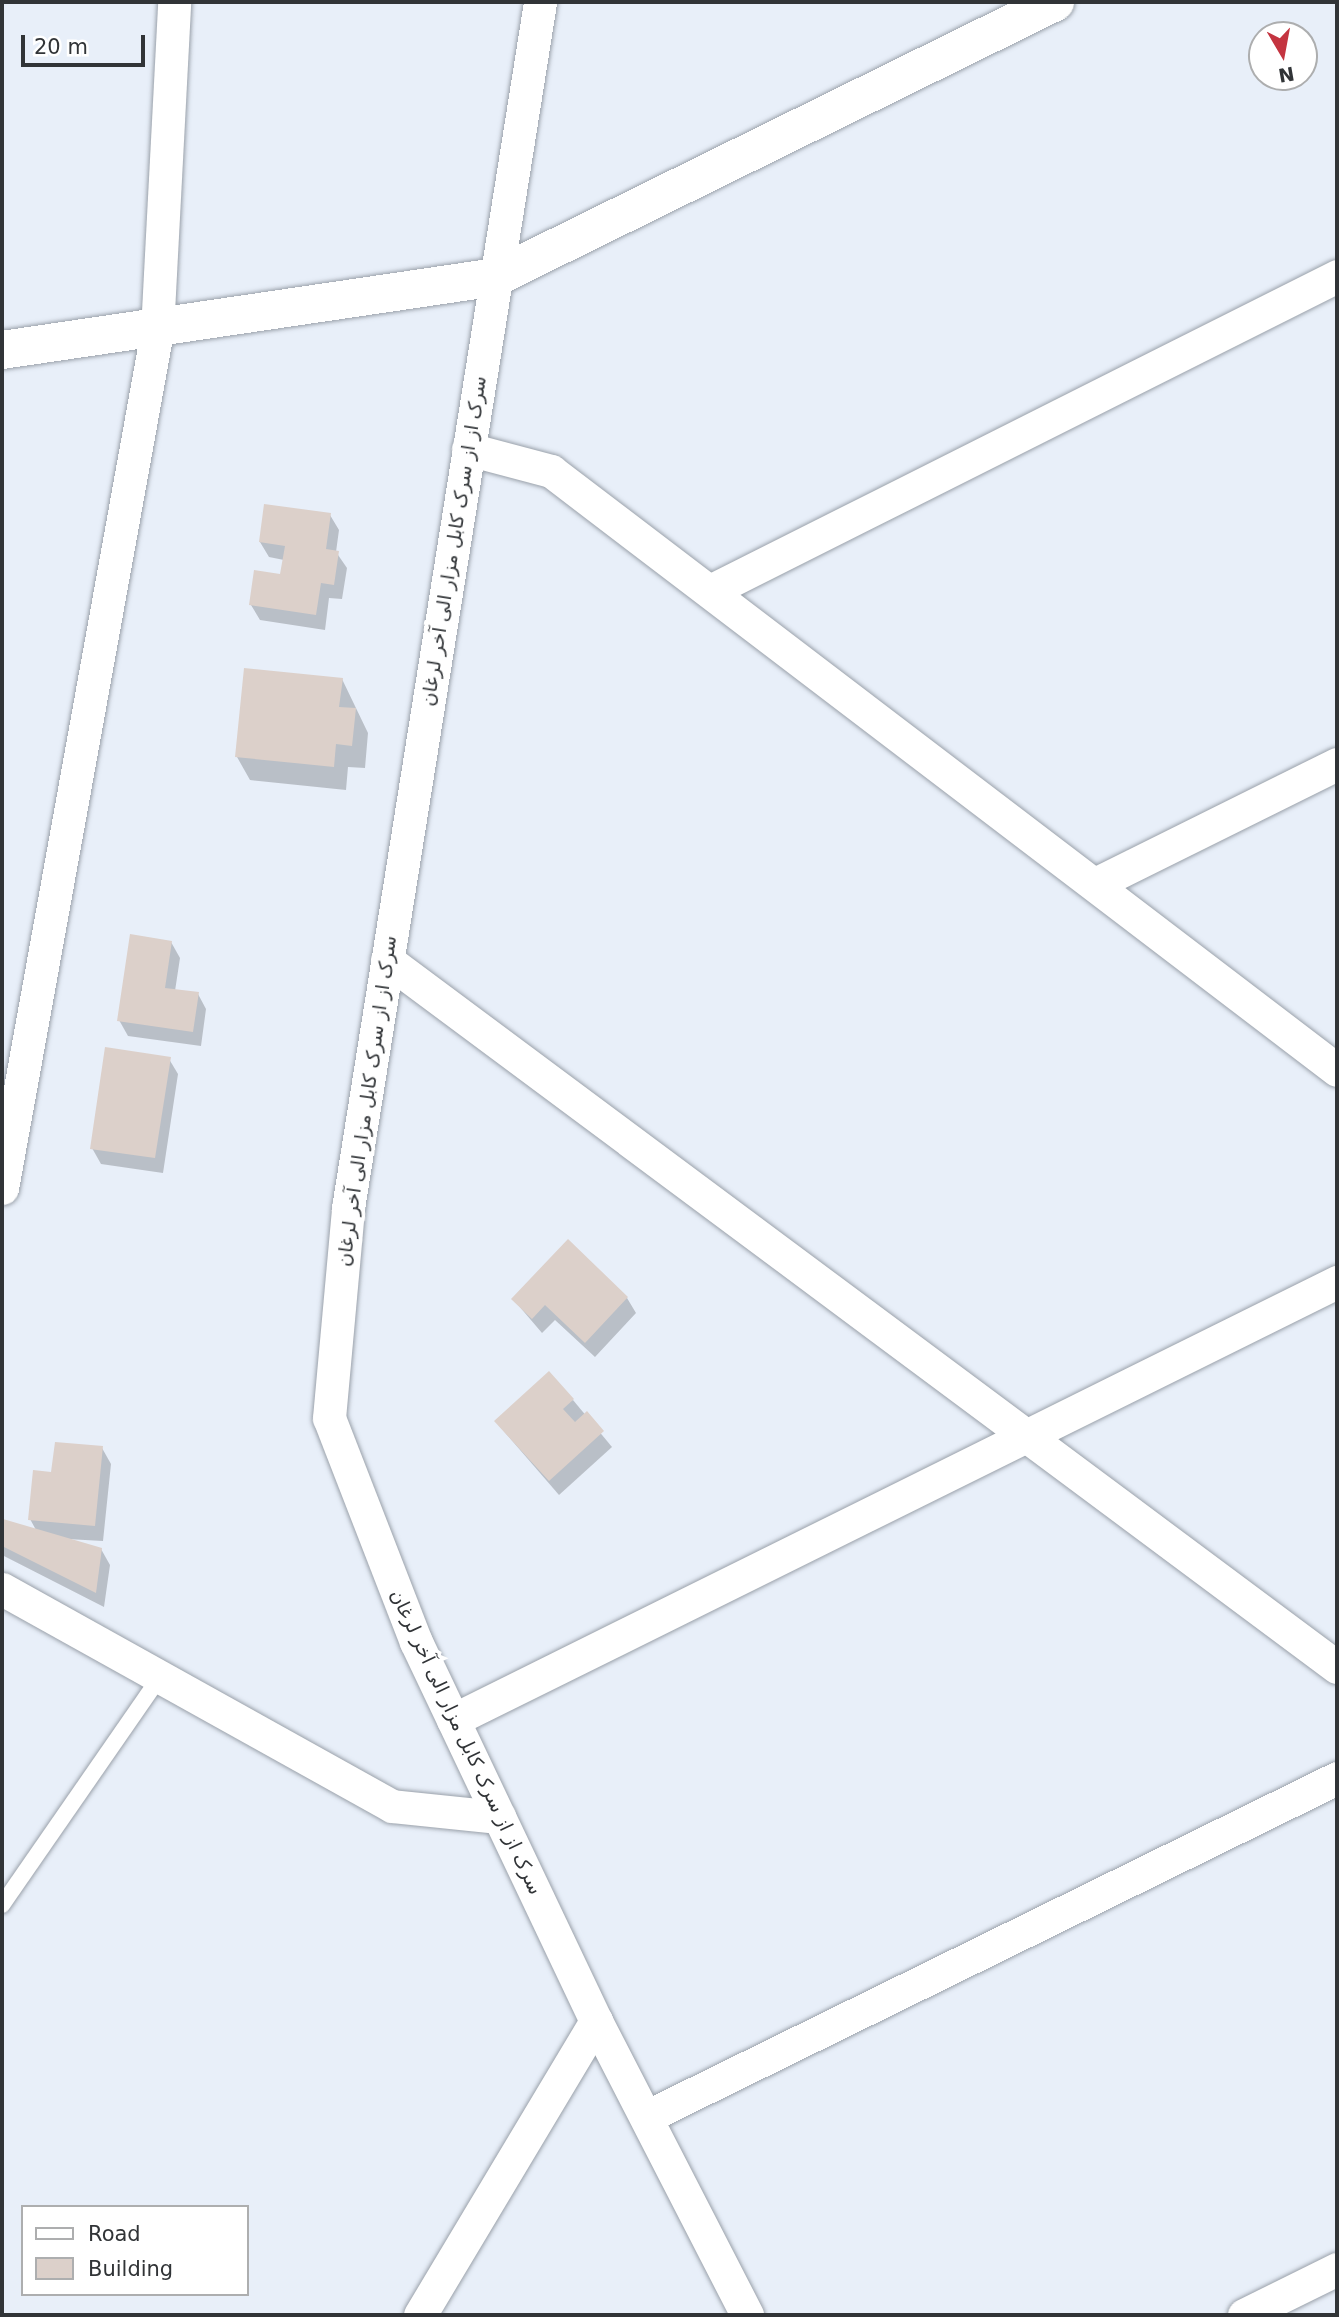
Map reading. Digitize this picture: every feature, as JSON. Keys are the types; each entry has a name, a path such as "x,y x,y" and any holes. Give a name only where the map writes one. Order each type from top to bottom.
{"street":[{"path":"2,1188 157,331 174,2"},
{"name":"سرک از از سرک کابل مزار الی آخر لرغان","path":"540,2 348,1208 329,1418 453,1720 596,2021 747,2315"},
{"path":"2,350 157,331 496,277 1055,2"},
{"path":"710,591 1337,275"},
{"path":"468,449 551,471 1337,1070"},
{"path":"1095,884 1337,764"},
{"path":"387,960 1035,1436 1337,1667"},
{"path":"453,1720 1035,1436 1337,1282"},
{"path":"2,1589 392,1806 499,1817"},
{"path":"646,2117 1337,1779"},
{"path":"420,2315 596,2021"},
{"path":"1244,2315 1337,2269"}],"lane":[{"path":"2,1905 160,1677"}],"building":[{"path":"264,504 331,513 326,549 339,551 334,585 321,583 316,615 249,605 254,570 280,574 285,546 259,542"},
{"path":"244,668 343,678 339,707 356,708 352,746 336,744 334,767 235,757"},
{"path":"130,934 172,941 165,988 199,992 193,1032 117,1021"},
{"path":"105,1047 171,1057 155,1158 90,1149"},
{"path":"568,1239 628,1297 585,1343 545,1305 532,1319 511,1299"},
{"path":"549,1371 574,1399 563,1409 575,1422 587,1411 604,1431 549,1481 494,1421"},
{"path":"55,1442 103,1446 95,1526 28,1520 33,1470 51,1472"},
{"path":"3,1519 102,1548 96,1593 2,1546"}]}
